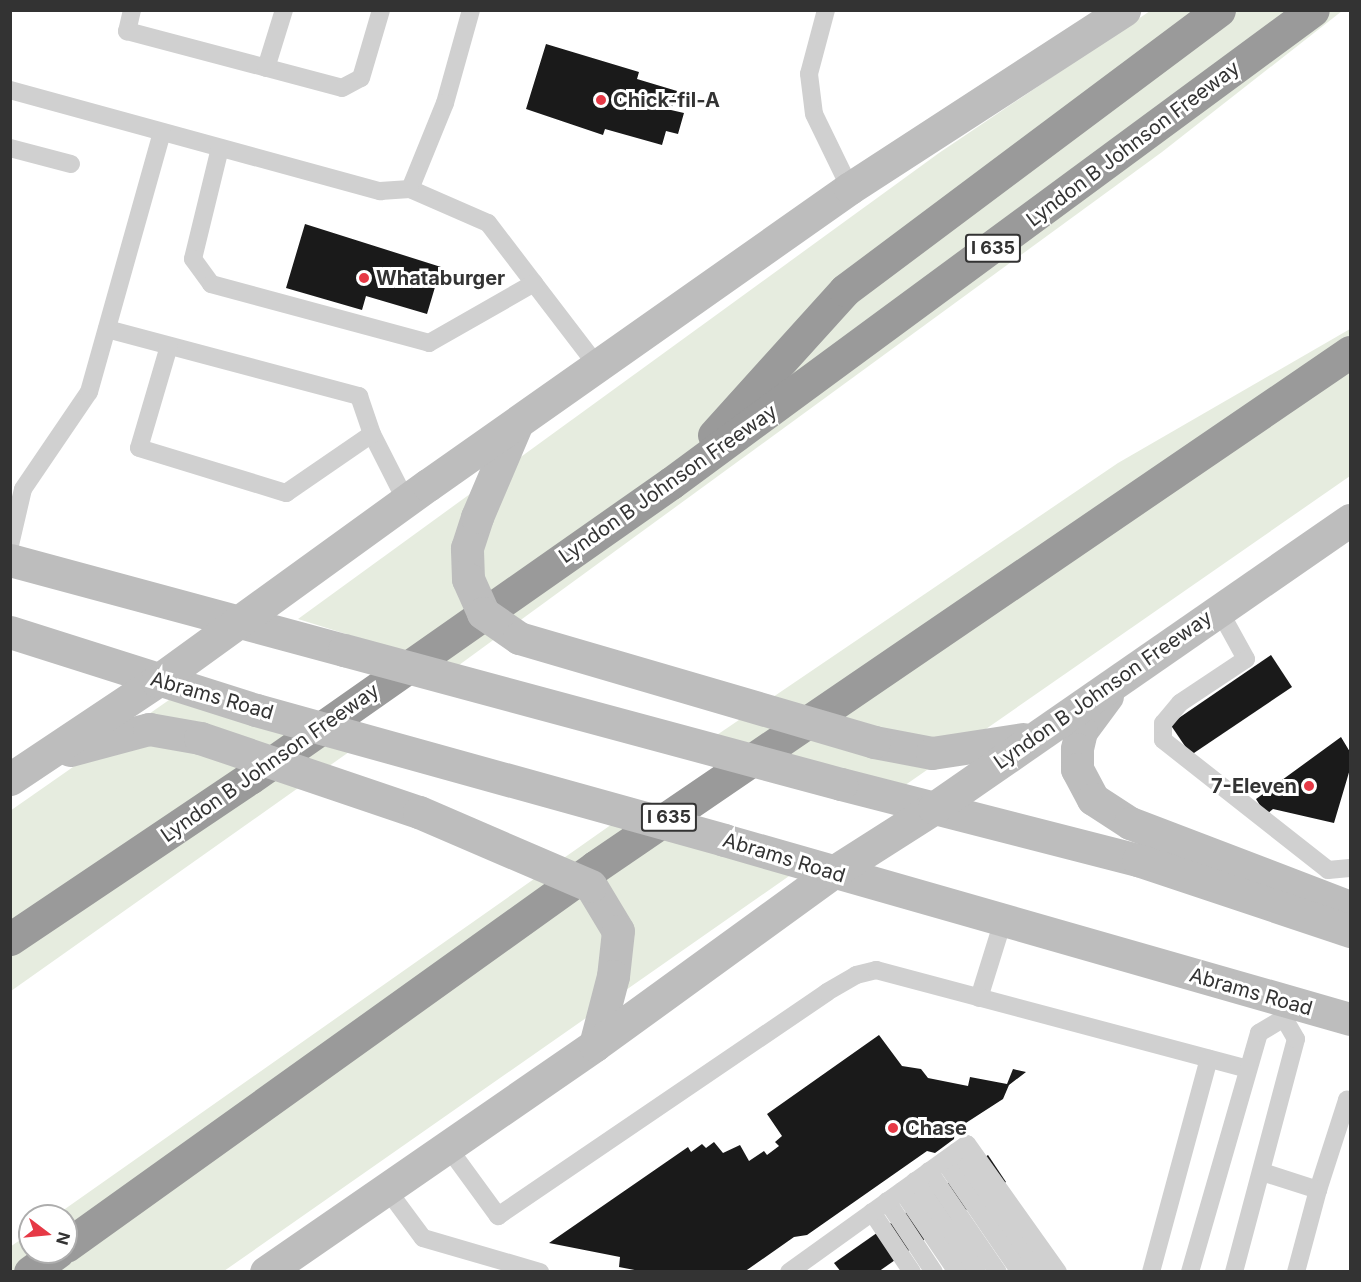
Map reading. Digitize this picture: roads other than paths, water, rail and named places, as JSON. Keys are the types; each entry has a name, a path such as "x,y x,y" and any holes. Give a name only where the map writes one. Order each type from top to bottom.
{"highway":[{"path":"671,483 845,290 1219,10"},
{"name":"Lyndon B Johnson Freeway","path":"10,939 250,778 671,483 1313,10"},
{"name":"I 635","path":"78,1237 595,867 1350,352"},
{"path":"1281,400 1350,369"}],"main road":[{"path":"10,779 158,681 406,501 599,368 850,188 1124,10"},
{"path":"516,425 477,517 467,549 468,579 483,613 519,638 874,742 932,753 1034,737"},
{"name":"Lyndon B Johnson Freeway","path":"266,1272 595,1045 832,873 934,807 1131,669 1350,522"},
{"path":"10,560 239,624 344,650 841,784 1138,860 1350,931"},
{"name":"Abrams Road","path":"10,632 158,681 256,710 724,840 1003,921 1286,1010 1350,1019"},
{"path":"1131,669 1090,715 1081,730 1077,769 1093,799 1130,823 1322,882 1350,907"},
{"path":"46,756 149,729 200,738 419,812 591,886 618,931 613,976 595,1045"}],"lane":[{"path":"132,10 127,31 342,88 353,85 361,78 381,10"},
{"path":"266,68 284,10"},
{"path":"410,189 445,103 471,10"},
{"path":"826,10 808,74 814,114 850,188"},
{"path":"10,90 380,191 410,189 488,223 599,368"},
{"path":"10,545 23,489 89,392 162,133"},
{"path":"10,148 71,164"},
{"path":"220,148 192,259 211,284 429,344 534,283"},
{"path":"107,329 358,396 372,434 406,501"},
{"path":"169,346 139,448 286,492 372,434"},
{"path":"1219,609 1246,659 1180,703 1163,723 1163,740 1322,882 1350,868"},
{"path":"980,998 1003,921"},
{"path":"447,1146 498,1216 856,975 876,970 1248,1069"},
{"path":"1190,1272 1259,1033 1286,1010 1296,1040 1234,1272"},
{"path":"1151,1272 1209,1059"},
{"path":"1296,1272 1318,1190 1347,1100 1350,1101"},
{"path":"789,1272 967,1144 1058,1272"},
{"path":"1262,1173 1318,1190"},
{"path":"912,1272 915,1181"},
{"path":"915,1181 934,1272"},
{"path":"915,1181 957,1272"},
{"path":"915,1181 977,1272"},
{"path":"915,1181 998,1272"},
{"path":"915,1181 1020,1272"},
{"path":"915,1181 1037,1267 1051,1272"},
{"path":"386,1188 423,1238 540,1272"}],"place":[{"name":"Chick-fil-A","path":"601,100"},
{"name":"Whataburger","path":"364,278"},
{"name":"7-Eleven","path":"1309,786"},
{"name":"Chase","path":"893,1128"}]}
